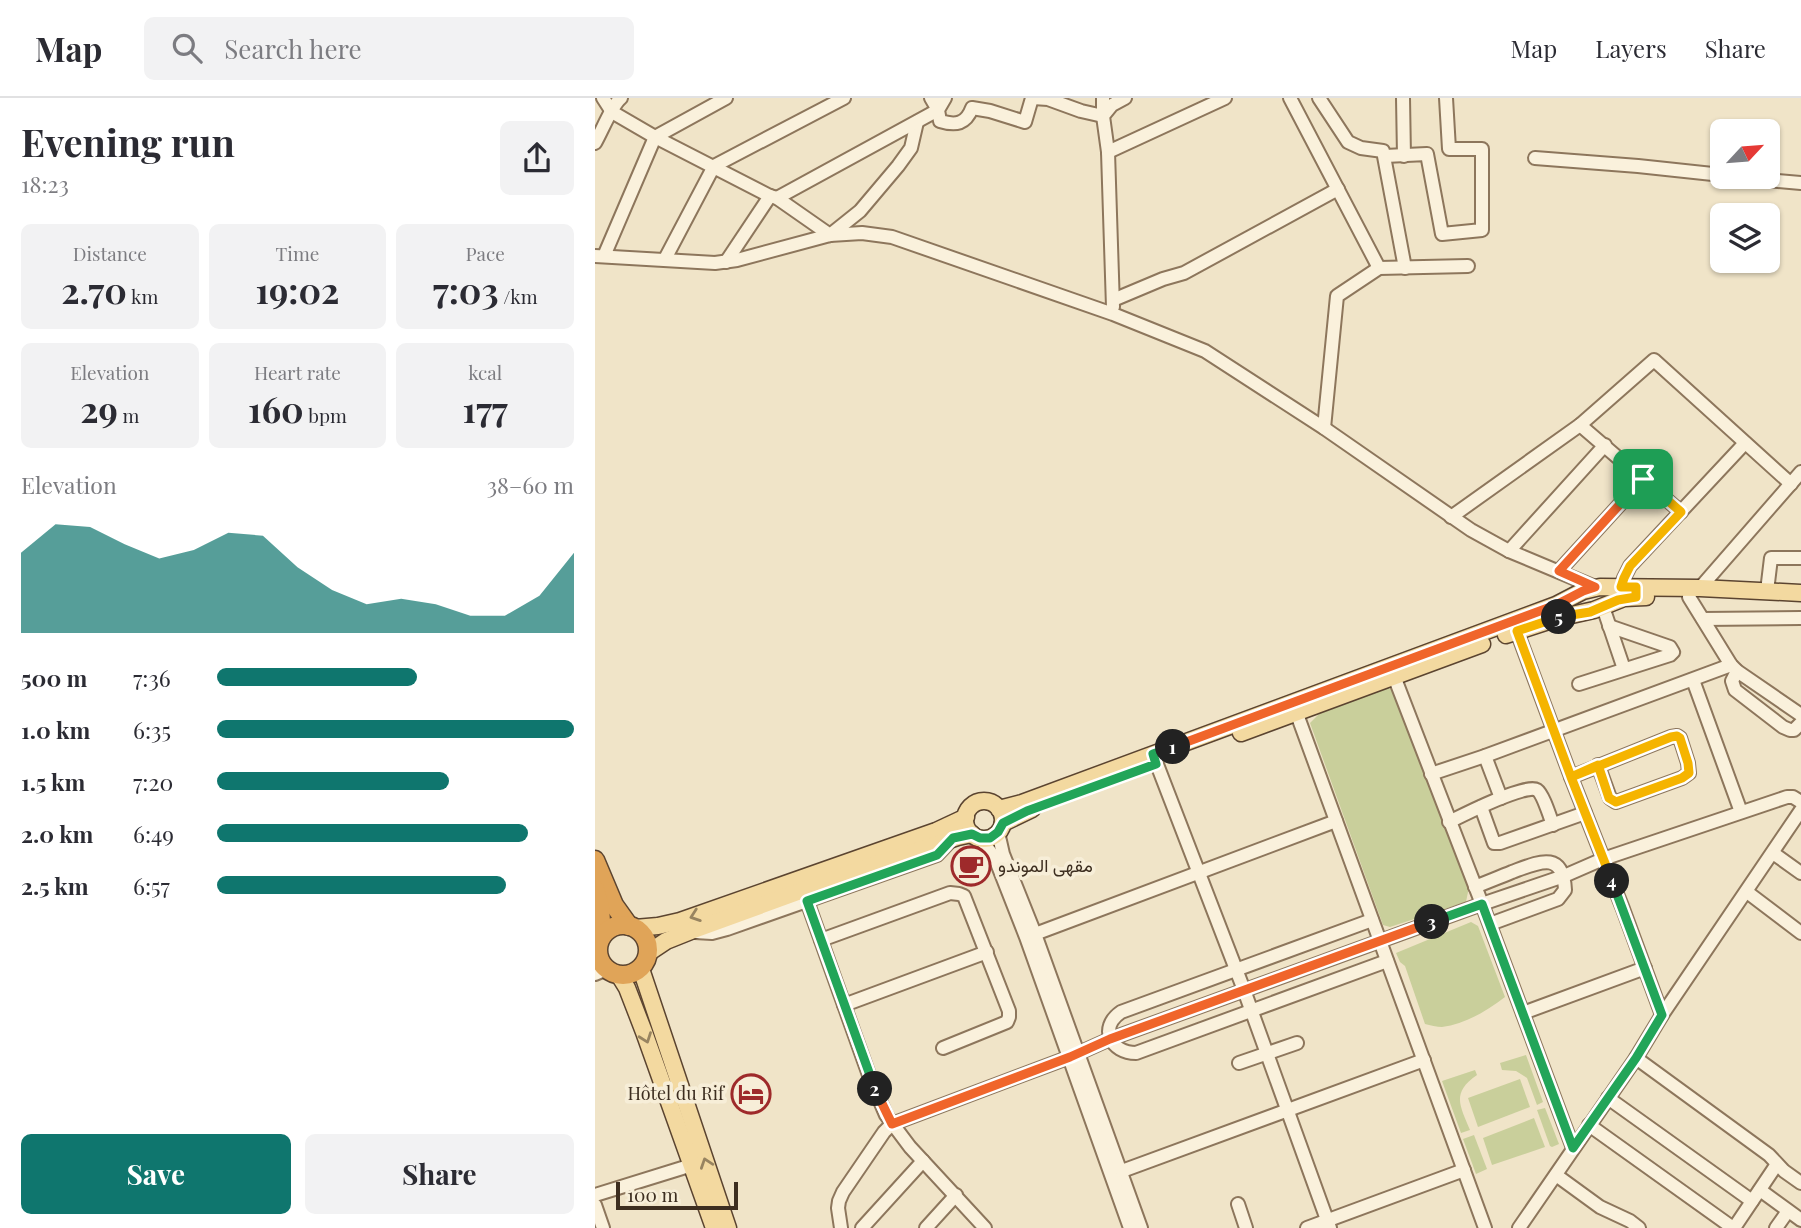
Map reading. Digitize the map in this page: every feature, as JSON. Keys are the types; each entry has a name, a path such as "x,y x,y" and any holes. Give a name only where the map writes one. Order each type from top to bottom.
{"highway":[{"path":"595,860 614,905 646,939 645,961 634,973 603,960"},
{"path":"595,889 600,907 603,960"},
{"path":"603,960 614,927 632,927"}],"main road":[{"path":"728,1228 645,961 666,941 953,838 990,838 1000,821 1155,759 1515,626 1595,587 1801,603"},
{"path":"1595,587 1603,607"},
{"path":"1515,626 1603,607 1631,590"},
{"path":"1579,593 1579,603 1585,612"},
{"path":"1695,593 1801,593"},
{"path":"632,927 658,926 680,921 936,831 965,817 972,806 981,801 991,803 1000,821"},
{"path":"965,817 967,826 976,836"},
{"path":"603,960 627,988 714,1228"}],"street":[{"path":"603,98 612,112 655,137 774,197 831,235"},
{"path":"595,143 614,104 621,98"},
{"path":"726,98 655,137 599,256 726,262 831,235 862,233 892,237 1114,314 1205,351 1324,428 1451,517 1509,551 1595,587"},
{"path":"665,259 715,166 844,98"},
{"path":"931,98 938,110 940,121 946,122 961,122 968,118 972,103 1025,122 1033,98 1048,99 1103,116"},
{"path":"726,262 774,197 938,110 945,98"},
{"path":"1103,98 1108,152 1114,314"},
{"path":"1103,116 1112,105 1125,98"},
{"path":"1108,152 1198,104 1225,98"},
{"path":"1290,98 1379,268"},
{"path":"1319,98 1348,142 1361,149 1384,151 1405,268"},
{"path":"1403,98 1404,156"},
{"path":"1446,98 1449,149"},
{"path":"831,235 860,211 898,166 911,148 917,122"},
{"path":"1385,156 1427,154 1449,149 1482,149 1482,230 1442,234 1427,154"},
{"path":"1535,158 1710,174"},
{"path":"1780,181 1801,183"},
{"path":"1113,300 1184,273 1338,189"},
{"path":"1324,428 1337,296 1379,268 1468,266"},
{"path":"1451,517 1580,425 1654,360 1791,484"},
{"path":"1580,425 1681,512"},
{"path":"1631,590 1624,578 1630,566 1745,443"},
{"path":"1509,551 1605,445"},
{"path":"1801,472 1695,593 1703,619 1734,668 1801,715"},
{"path":"1559,571 1643,479"},
{"path":"1767,591 1771,558 1799,555"},
{"path":"1603,607 1624,669"},
{"path":"1703,619 1801,618"},
{"path":"1515,626 1662,1015"},
{"path":"1579,684 1673,652 1667,646 1609,626"},
{"path":"1431,774 1693,680 1734,668"},
{"path":"1734,668 1735,690 1783,727 1794,730 1801,723"},
{"path":"1392,671 1573,1148"},
{"path":"1693,680 1741,812"},
{"path":"1295,708 1485,1228"},
{"path":"1571,777 1598,765 1677,736 1680,738 1689,773 1616,802 1609,798 1598,765"},
{"path":"1485,756 1501,798"},
{"path":"1155,759 1252,1011 1329,1224"},
{"path":"1449,822 1501,798 1536,789 1541,794 1553,825"},
{"path":"841,1228 838,1208 843,1192 892,1124 1074,1056 1110,1039 1565,876 1603,859 1787,797 1801,802"},
{"path":"1481,807 1494,843 1585,813"},
{"path":"1520,1228 1801,810"},
{"path":"1000,821 1006,862 1035,934 1130,1228"},
{"path":"1035,934 1336,821"},
{"path":"976,836 990,849 997,863 1122,1171 1141,1228"},
{"path":"691,931 703,933 727,929 937,855 953,838"},
{"path":"1773,853 1801,873"},
{"path":"1475,887 1540,861 1554,864 1565,876 1565,890 1558,899 1490,925"},
{"path":"1747,892 1801,933"},
{"path":"821,940 950,893 964,896 1009,1017 1007,1022 943,1048"},
{"path":"807,901 881,1104 892,1124 923,1161 985,1228"},
{"path":"1372,920 1121,1012 1115,1016 1109,1028 1110,1039 1121,1051 1136,1053 1387,961"},
{"path":"1299,970 1310,943"},
{"path":"844,1005 987,952"},
{"path":"1523,1013 1645,968"},
{"path":"1183,1036 1193,1009"},
{"path":"1239,1063 1297,1043"},
{"path":"1636,1058 1769,1155 1801,1183"},
{"path":"1122,1171 1423,1060"},
{"path":"1608,1098 1756,1195 1801,1220"},
{"path":"1589,1125 1733,1228 1777,1164"},
{"path":"862,1228 923,1161"},
{"path":"595,1195 692,1165"},
{"path":"1307,1228 1329,1224 1464,1170"},
{"path":"1556,1175 1600,1207 1639,1228"},
{"path":"926,1228 956,1195"},
{"path":"1238,1204 1246,1228"},
{"path":"595,1205 603,1228"},
{"path":"1776,1228 1788,1211"}],"green space":[{"path":"1388,688 1397,692 1469,887 1466,902 1390,927 1383,925 1310,723 1319,714"},
{"path":"1471,922 1478,926 1505,997 1483,1012 1459,1023 1442,1027 1425,1024 1405,966 1396,953"},
{"path":"1526,1055 1543,1102 1537,1105 1527,1078 1516,1071 1502,1070 1500,1063"},
{"path":"1475,1070 1477,1075 1461,1094 1461,1106 1470,1130 1461,1133 1442,1081"},
{"path":"1520,1079 1530,1107 1478,1127 1468,1098"},
{"path":"1545,1108 1559,1144 1552,1147 1537,1110"},
{"path":"1534,1118 1545,1147 1492,1165 1483,1138"},
{"path":"1474,1135 1487,1169 1476,1174 1463,1139"}],"place":[{"name":"مقهى الموندو","path":"971,866"},
{"name":"Hôtel du Rif","path":"751,1094"}],"route":[{"path":"1643,479 1559,571 1595,587 1556,605 1153,754 1156,764 1027,811 1003,823 998,832 990,838 980,838 972,834 953,838 937,855 807,901 869,1074 892,1124 1070,1057 1110,1039 1482,904 1573,1148 1636,1058 1662,1015 1571,777 1598,765 1609,798 1616,802 1682,778 1689,773 1688,763 1677,736 1598,765 1571,777 1517,631 1594,610 1624,598 1636,597 1636,587 1621,587 1626,573 1681,512 1643,479"}]}
